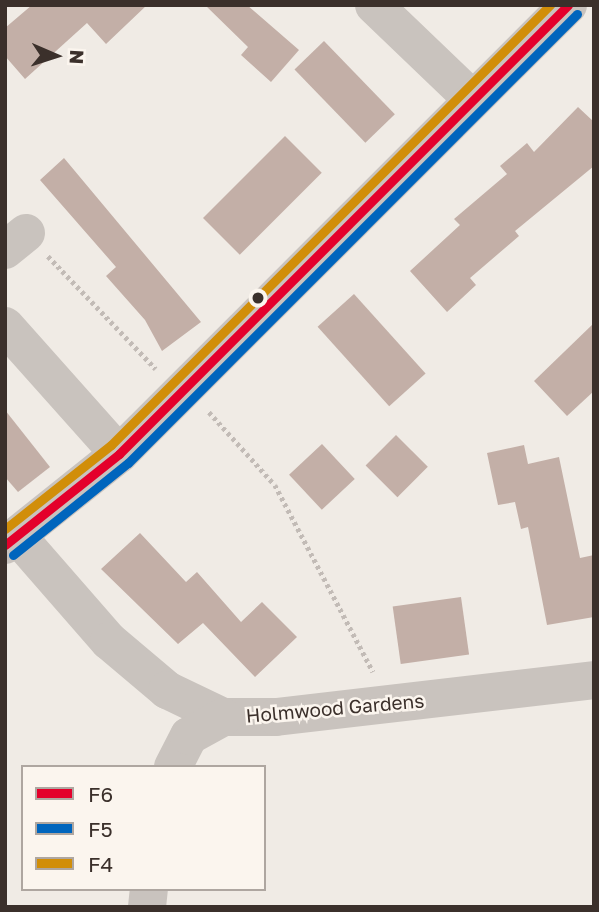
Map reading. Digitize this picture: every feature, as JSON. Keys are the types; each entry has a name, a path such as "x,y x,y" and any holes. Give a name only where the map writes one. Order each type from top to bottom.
{"street":[{"path":"374,5 470,97"},
{"path":"12,542 119,454 470,97 568,5"},
{"path":"5,326 119,454"},
{"name":"Holmwood Gardens","path":"12,542 109,641 167,690 223,717 390,704 594,680"},
{"path":"174,765 189,736 223,717"}],"path":[{"path":"16,241 182,390 275,485 390,704"}],"building":[{"path":"32,5 147,5 106,44 87,23 25,79 5,56 5,28"},
{"path":"205,5 247,5 299,50 271,82 241,55 248,47"},
{"path":"324,41 395,114 365,143 295,69"},
{"path":"578,107 594,122 594,166 515,231 519,236 470,278 476,285 447,312 410,271 460,225 454,219 507,174 500,166 527,143 534,152"},
{"path":"285,136 322,173 240,255 203,218"},
{"path":"64,158 201,322 162,351 145,320 106,276 116,267 40,180"},
{"path":"354,294 426,374 389,406 318,327"},
{"path":"594,323 594,391 567,416 534,381"},
{"path":"5,410 50,467 18,492 5,477"},
{"path":"396,435 428,467 397,497 366,465"},
{"path":"322,444 355,479 322,510 289,475"},
{"path":"524,445 528,464 559,457 580,558 594,555 594,617 547,625 528,527 521,529 515,502 498,505 487,453"},
{"path":"140,533 186,582 197,572 241,622 262,602 297,637 255,677 203,623 178,644 101,569"},
{"path":"461,597 469,654 401,664 393,607"}],"transit line":[{"name":"F4","path":"5,529 111,445 550,5"},
{"name":"F6","path":"5,545 119,454 568,5"},
{"name":"F5","path":"13,555 128,463 577,14"}]}
